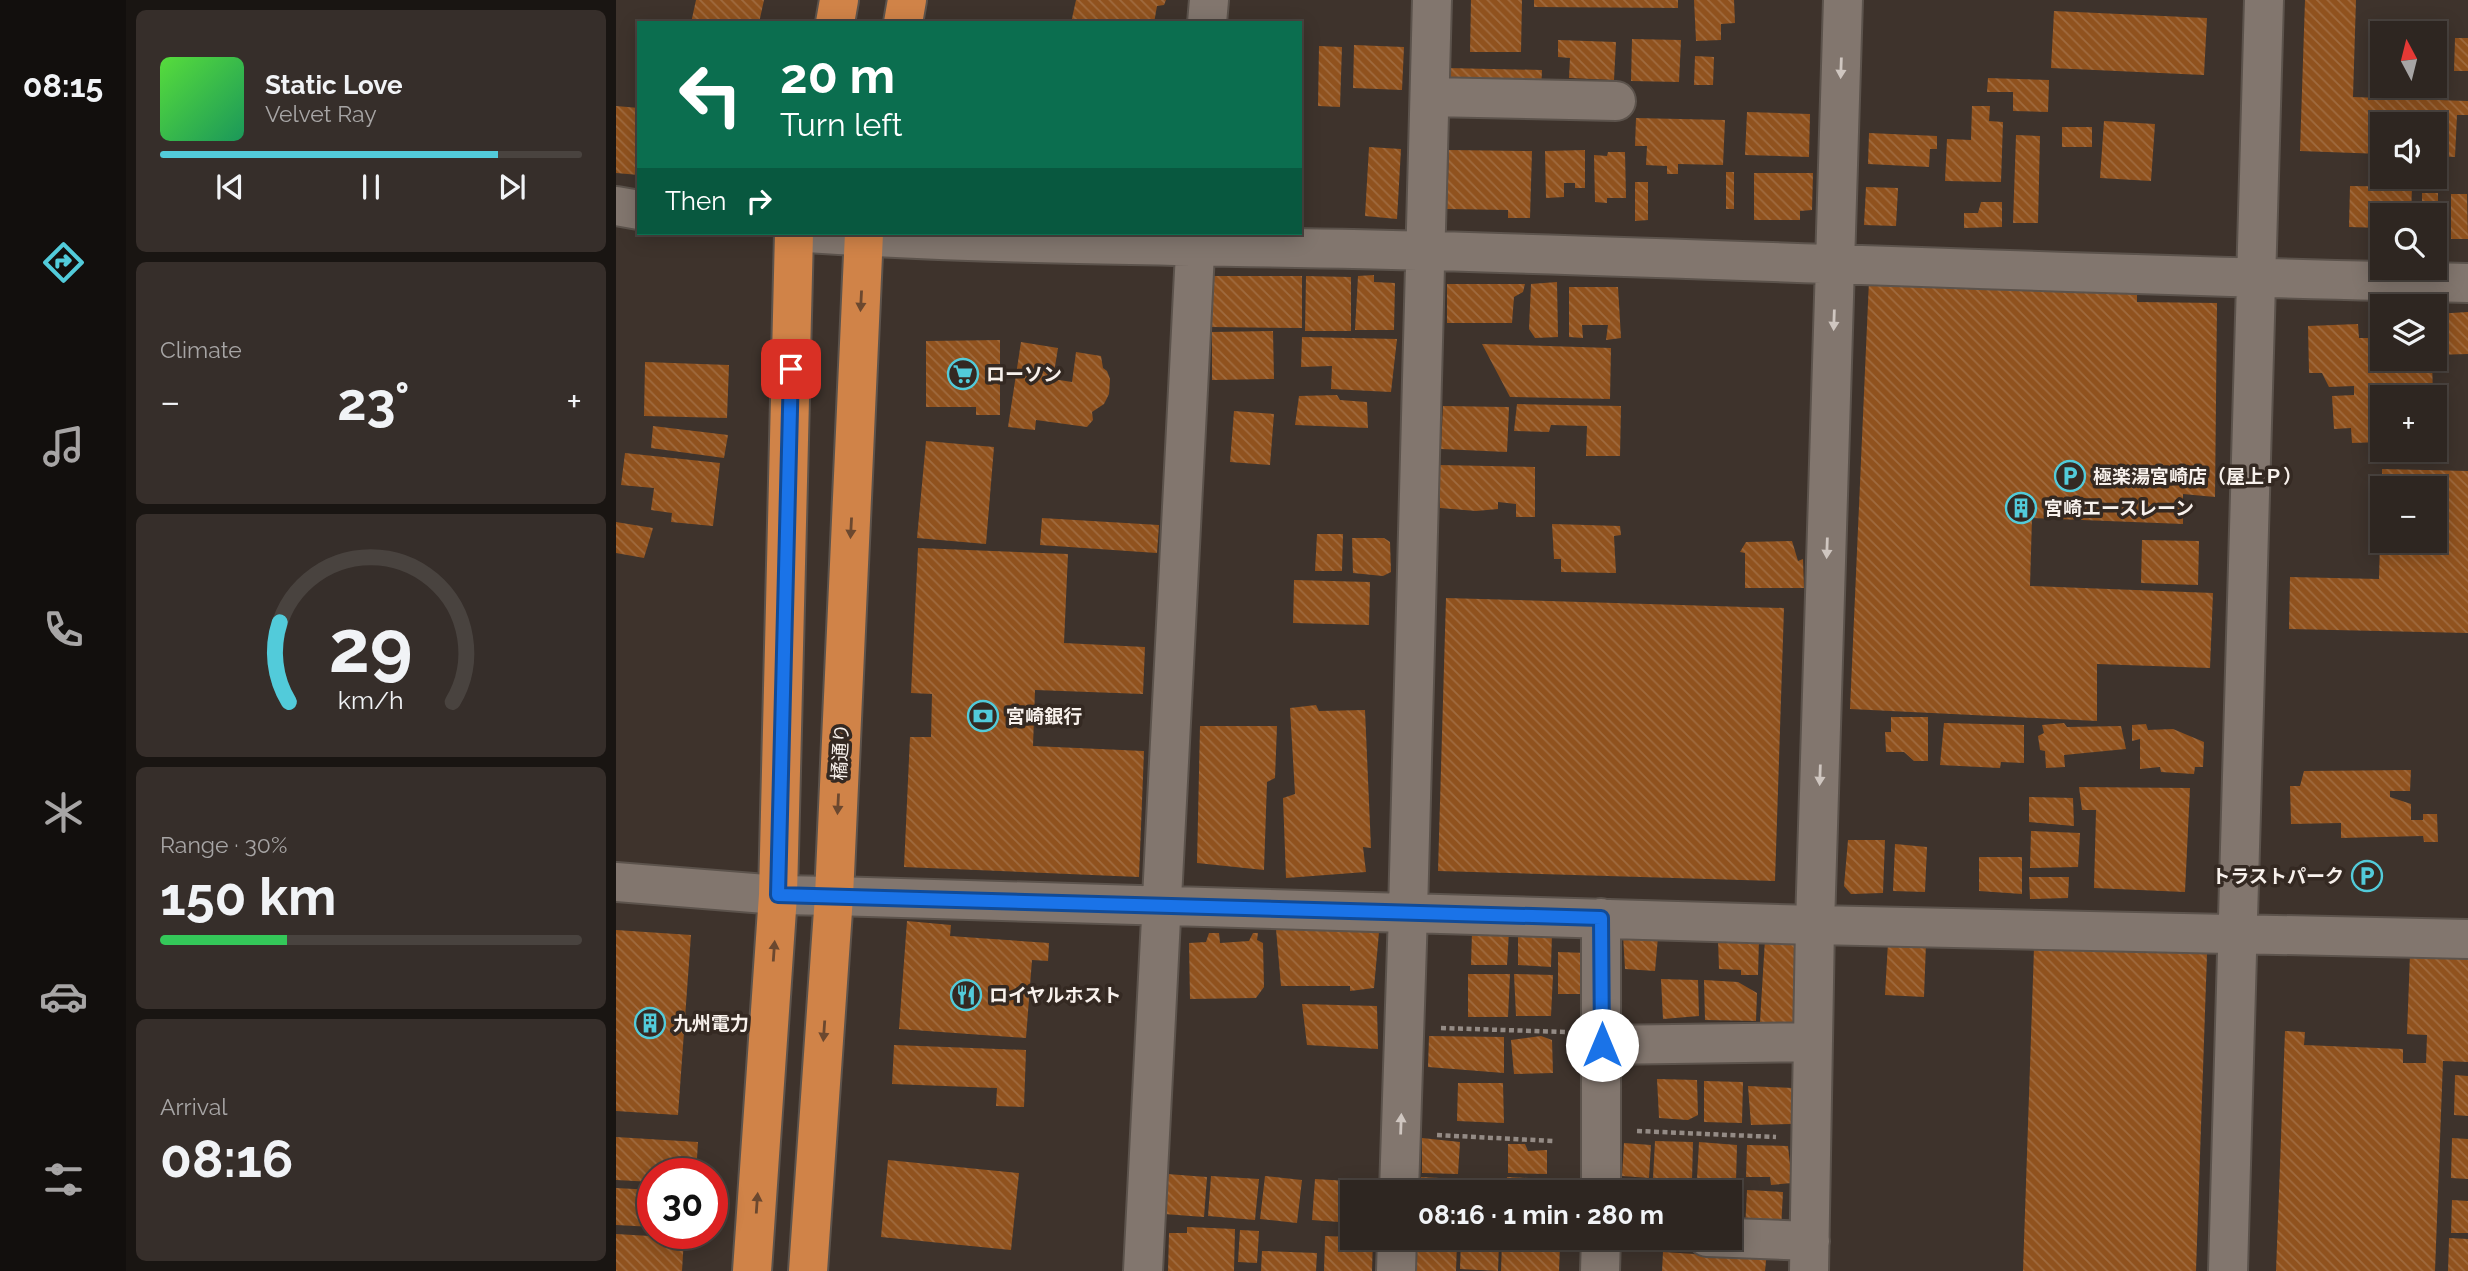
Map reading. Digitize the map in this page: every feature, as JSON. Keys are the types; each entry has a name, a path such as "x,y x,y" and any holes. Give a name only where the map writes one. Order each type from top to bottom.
{"highway":[{"path":"835,21 839,0"},
{"path":"903,21 908,0"},
{"path":"752,1271 778,895 794,235"},
{"name":"橘通り","path":"808,1271 834,896 864,235"}],"street":[{"path":"1208,21 1209,0"},
{"path":"1399,1180 1432,0"},
{"path":"1742,1243 1810,1256 1815,925 1843,0"},
{"path":"2228,1271 2264,0"},
{"path":"1430,97 1616,101"},
{"path":"616,206 637,210"},
{"path":"864,235 1196,240 1427,251 2256,279 2468,283"},
{"path":"1143,1271 1196,240"},
{"path":"616,882 778,895 1815,925 2468,939"},
{"path":"1601,918 1601,1180"},
{"path":"1602,1039 1813,1041"},
{"path":"1396,1271 1397,1250"},
{"path":"1600,1271 1601,1250"}],"path":[{"path":"1404,1027 1602,1039"},
{"path":"1600,1130 1811,1138"},
{"path":"1401,1133 1553,1141"}],"building":[{"path":"696,0 764,0 759,21 691,21"},
{"path":"1076,0 1166,0 1164,5 1157,6 1154,21 1071,21"},
{"path":"1471,0 1522,0 1521,52 1470,52"},
{"path":"1534,0 1678,0 1678,8 1534,7"},
{"path":"1694,0 1734,0 1735,23 1721,24 1721,40 1696,41"},
{"path":"2305,0 2356,0 2353,97 2468,101 2468,115 2457,115 2455,157 2447,157 2447,112 2370,112 2370,154 2300,151"},
{"path":"2054,11 2207,18 2204,75 2051,68"},
{"path":"2455,38 2468,38 2468,71 2454,71"},
{"path":"1632,39 1681,40 1679,82 1631,81"},
{"path":"1558,40 1616,42 1614,80 1569,78 1570,58 1558,57"},
{"path":"1354,45 1404,47 1402,90 1353,88"},
{"path":"1319,46 1342,47 1340,107 1318,106"},
{"path":"1695,56 1714,57 1713,85 1694,85"},
{"path":"1447,68 1542,70 1541,91 1446,89"},
{"path":"1988,78 2049,80 2048,112 2013,111 2013,92 1987,92"},
{"path":"616,106 637,108 637,175 616,173"},
{"path":"1972,106 1990,106 1989,121 2003,122 2001,182 1945,181 1947,139 1971,140"},
{"path":"1747,112 1810,114 1809,157 1745,155"},
{"path":"1636,118 1725,120 1723,165 1678,164 1678,174 1667,174 1667,166 1646,165 1647,146 1635,146"},
{"path":"2104,121 2155,124 2151,181 2100,178"},
{"path":"2062,127 2092,127 2092,147 2062,147"},
{"path":"1869,133 1937,136 1937,149 1930,149 1929,167 1868,164"},
{"path":"2016,135 2040,136 2038,223 2013,223"},
{"path":"1369,147 1401,149 1397,219 1365,216"},
{"path":"1449,150 1532,151 1530,218 1508,218 1508,210 1447,209"},
{"path":"1585,150 1585,188 1575,188 1575,183 1564,183 1564,197 1546,198 1545,151"},
{"path":"1608,152 1625,152 1626,198 1607,198 1607,203 1595,202 1594,155 1607,156"},
{"path":"1726,172 1734,172 1734,209 1726,209"},
{"path":"1754,173 1813,173 1812,210 1800,211 1800,220 1754,220"},
{"path":"1635,182 1648,182 1648,220 1635,221"},
{"path":"2350,186 2412,189 2411,203 2370,203 2370,228 2349,227"},
{"path":"1866,187 1898,188 1896,226 1864,225"},
{"path":"2422,193 2438,193 2438,203 2422,203"},
{"path":"2451,194 2467,194 2468,239 2451,239"},
{"path":"1981,202 2002,202 2002,227 1964,228 1964,213 1978,213"},
{"path":"1374,275 1374,282 1395,283 1394,330 1355,330 1358,276"},
{"path":"1210,276 1302,276 1302,328 1211,327"},
{"path":"1306,276 1351,277 1351,331 1305,331"},
{"name":"宮崎エースレーン","path":"1869,280 2137,290 2137,302 2217,303 2215,497 2183,494 2183,524 2032,518 2030,586 2213,593 2210,668 2097,664 2097,721 1850,709"},
{"path":"1557,282 1558,337 1535,338 1529,329 1531,284"},
{"path":"1447,284 1525,284 1523,292 1514,297 1512,323 1447,323"},
{"path":"1569,287 1618,287 1621,338 1606,340 1608,325 1582,325 1583,338 1569,337"},
{"path":"2468,312 2468,354 2447,355 2447,313"},
{"path":"2358,324 2359,338 2370,338 2370,371 2432,371 2433,385 2370,385 2370,442 2352,443 2351,428 2334,429 2332,396 2354,395 2354,386 2329,387 2322,373 2309,373 2308,326"},
{"path":"1273,331 1274,379 1212,380 1212,332"},
{"path":"1302,337 1397,339 1391,392 1331,389 1332,366 1301,367"},
{"name":"ローソン","path":"1000,340 1000,415 976,415 976,407 926,407 926,341"},
{"path":"1021,342 1058,348 1053,379 1072,382 1076,352 1101,356 1103,368 1110,379 1109,394 1104,404 1092,412 1093,420 1087,427 1036,420 1035,430 1008,427"},
{"path":"1482,344 1611,348 1610,399 1510,397"},
{"path":"645,362 729,365 727,418 644,416"},
{"path":"1337,395 1340,400 1367,402 1368,428 1295,425 1299,396"},
{"path":"1517,404 1621,406 1620,456 1586,456 1587,426 1551,425 1549,432 1514,431"},
{"path":"1443,406 1509,407 1507,452 1441,449"},
{"path":"1234,411 1274,414 1270,465 1230,462"},
{"path":"653,426 728,435 724,458 651,448"},
{"path":"926,441 994,447 986,544 917,538"},
{"path":"625,453 720,463 713,526 671,522 672,513 651,510 654,488 621,485"},
{"path":"1439,465 1535,467 1535,517 1516,517 1516,504 1498,502 1498,509 1476,511 1440,508"},
{"path":"2382,469 2468,471 2468,633 2289,629 2290,577 2379,579 2380,553 2447,553 2447,476 2382,476"},
{"path":"1042,518 1159,525 1157,553 1040,545"},
{"path":"616,522 653,528 644,558 616,553"},
{"path":"1552,524 1620,526 1621,535 1614,536 1616,573 1561,572 1561,559 1554,559"},
{"path":"1317,534 1343,534 1342,571 1315,571"},
{"path":"1352,538 1384,538 1390,542 1391,572 1383,576 1353,573"},
{"path":"2142,540 2199,541 2198,585 2141,583"},
{"path":"1792,541 1798,561 1803,559 1804,588 1745,588 1745,553 1740,552 1746,542"},
{"name":"宮崎銀行","path":"918,548 1068,554 1064,643 1145,647 1143,694 1035,690 1033,746 1144,751 1139,877 904,867 910,737 931,737 932,694 911,693"},
{"path":"1294,580 1370,582 1369,625 1293,623"},
{"path":"1446,598 1784,608 1775,881 1438,871"},
{"path":"1316,705 1319,711 1365,710 1371,848 1363,847 1366,872 1286,878 1283,798 1295,794 1290,708"},
{"path":"1891,717 1928,717 1928,761 1914,761 1904,752 1886,752 1885,732 1891,732"},
{"path":"1944,723 2024,725 2024,763 2001,762 2000,768 1940,765"},
{"path":"2064,723 2067,727 2121,726 2126,749 2064,755 2065,767 2046,768 2045,751 2040,750 2038,736 2044,733 2042,725"},
{"path":"2146,724 2148,730 2173,729 2204,742 2203,767 2195,767 2194,774 2161,772 2160,767 2140,769 2140,739 2132,741 2132,725"},
{"path":"1200,726 1277,726 1275,778 1267,782 1264,870 1197,863"},
{"path":"2411,770 2410,791 2390,791 2390,797 2411,804 2411,820 2423,820 2423,814 2437,814 2438,842 2424,842 2423,836 2341,838 2341,823 2291,824 2290,786 2300,786 2304,771"},
{"path":"2079,787 2190,788 2185,892 2094,888 2096,810 2082,810"},
{"path":"2029,797 2073,798 2074,826 2029,822"},
{"path":"2031,831 2080,833 2078,867 2030,868"},
{"path":"1848,840 1885,840 1883,893 1851,894 1844,886"},
{"path":"1895,844 1927,847 1925,892 1893,891"},
{"path":"1979,857 2022,857 2022,894 1979,891"},
{"path":"2029,877 2069,877 2068,898 2030,899"},
{"name":"ロイヤルホスト","path":"907,921 951,925 950,936 1049,943 1048,961 1032,960 1026,1038 899,1029"},
{"path":"1276,929 1379,932 1374,988 1350,991 1350,986 1281,986"},
{"name":"九州電力","path":"616,930 691,935 678,1115 616,1111"},
{"path":"1509,931 1507,965 1471,965 1472,932"},
{"path":"1209,933 1219,933 1220,943 1249,941 1253,933 1258,933 1257,940 1263,943 1264,987 1256,998 1190,999 1189,943 1206,942"},
{"path":"1552,933 1551,967 1518,965 1518,934"},
{"path":"1623,935 1658,937 1655,971 1625,969"},
{"path":"1759,938 1758,975 1741,975 1741,970 1719,969 1718,939"},
{"path":"1765,939 1797,940 1793,1024 1760,1022"},
{"path":"1888,942 1926,943 1924,997 1885,995"},
{"path":"2034,948 2207,954 2196,1271 2023,1271"},
{"path":"1558,952 1587,953 1595,994 1558,994"},
{"path":"2410,954 2468,956 2468,1062 2443,1061 2435,1271 2276,1271 2285,1031 2305,1032 2304,1045 2403,1049 2403,1063 2426,1063 2427,1035 2407,1034"},
{"path":"1468,974 1510,974 1508,1017 1468,1017"},
{"path":"1514,974 1553,975 1551,1016 1516,1016"},
{"path":"1661,979 1698,980 1699,1016 1663,1019"},
{"path":"1704,980 1738,982 1757,993 1756,1021 1705,1020"},
{"path":"1302,1004 1377,1006 1378,1049 1307,1045"},
{"path":"1429,1036 1504,1037 1504,1073 1428,1067"},
{"path":"1541,1036 1552,1040 1553,1073 1514,1074 1511,1040"},
{"path":"894,1045 1026,1050 1024,1107 996,1106 997,1088 892,1084"},
{"path":"2455,1075 2468,1076 2468,1116 2454,1115"},
{"path":"1657,1079 1697,1080 1698,1115 1688,1120 1659,1118"},
{"path":"1704,1081 1743,1082 1742,1123 1704,1122"},
{"path":"1458,1083 1503,1083 1504,1123 1457,1121"},
{"path":"1748,1086 1792,1088 1791,1124 1751,1125"},
{"path":"616,1137 698,1142 697,1158 637,1158 637,1181 616,1180"},
{"path":"1422,1138 1460,1142 1458,1174 1422,1173"},
{"path":"2452,1138 2468,1139 2468,1179 2451,1178"},
{"path":"1655,1141 1693,1142 1692,1180 1653,1178"},
{"path":"1699,1142 1737,1145 1736,1180 1697,1179"},
{"path":"1624,1143 1651,1145 1649,1178 1622,1176"},
{"path":"1508,1144 1525,1144 1528,1151 1547,1150 1547,1174 1508,1173"},
{"path":"1747,1145 1788,1146 1792,1183 1771,1185 1770,1177 1746,1177"},
{"path":"888,1160 1019,1173 1011,1250 881,1237"},
{"path":"1167,1174 1207,1177 1204,1217 1164,1214"},
{"path":"1211,1176 1259,1179 1255,1220 1208,1216"},
{"path":"1265,1176 1302,1180 1297,1223 1260,1219"},
{"path":"1421,1177 1458,1179 1458,1180 1421,1180"},
{"path":"1507,1177 1546,1179 1546,1180 1507,1180"},
{"path":"1315,1179 1340,1181 1340,1222 1312,1220"},
{"path":"616,1188 637,1189 637,1226 616,1225"},
{"path":"1747,1190 1783,1192 1781,1230 1745,1229"},
{"path":"2452,1200 2468,1201 2468,1233 2451,1233"},
{"path":"1187,1227 1235,1229 1234,1271 1168,1271 1169,1233 1187,1233"},
{"path":"1240,1230 1259,1231 1257,1263 1238,1262"},
{"path":"616,1234 637,1235 637,1249 683,1249 682,1271 616,1271"},
{"path":"1325,1236 1340,1237 1340,1250 1373,1250 1372,1271 1324,1271"},
{"path":"2449,1238 2468,1239 2468,1271 2448,1271"},
{"path":"1416,1250 1457,1250 1456,1271 1415,1271"},
{"path":"1461,1250 1499,1250 1498,1271 1460,1269"},
{"path":"1502,1250 1560,1250 1559,1271 1501,1271"},
{"path":"1262,1251 1317,1253 1316,1271 1261,1271"},
{"path":"1767,1251 1765,1271 1662,1271 1663,1252 1710,1255"}],"place":[{"name":"ローソン","path":"963,374"},
{"name":"極楽湯宮崎店（屋上Ｐ）","path":"2070,476"},
{"name":"宮崎エースレーン","path":"2021,508"},
{"name":"宮崎銀行","path":"983,716"},
{"name":"トラストパーク","path":"2367,876"},
{"name":"ロイヤルホスト","path":"966,995"},
{"name":"九州電力","path":"650,1023"}],"route":[{"path":"791,369 778,895 1601,918 1602,1045"}]}
